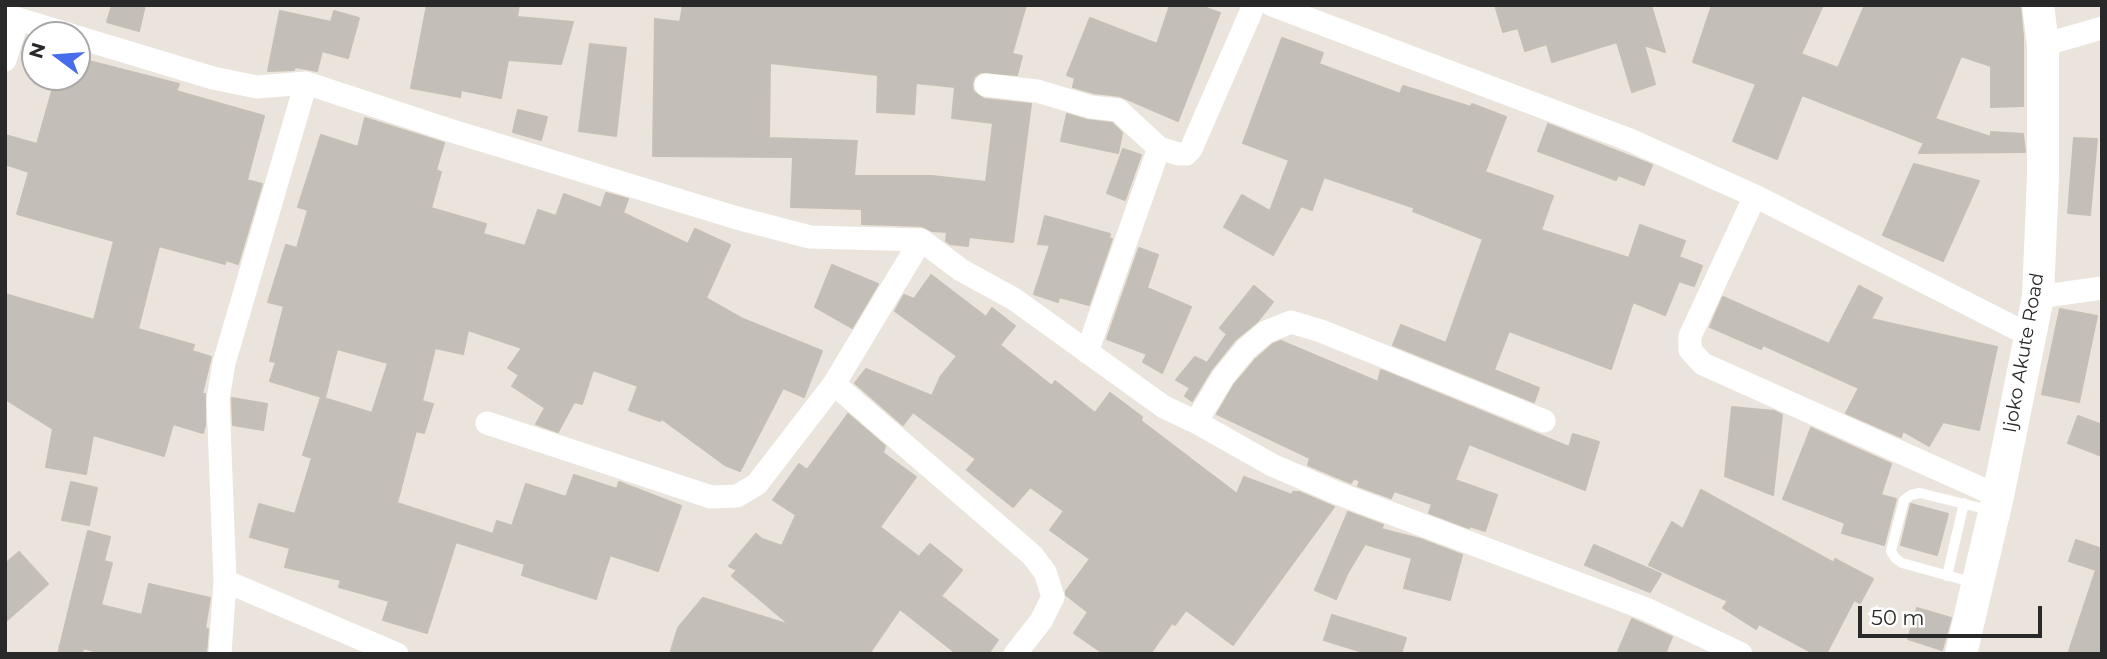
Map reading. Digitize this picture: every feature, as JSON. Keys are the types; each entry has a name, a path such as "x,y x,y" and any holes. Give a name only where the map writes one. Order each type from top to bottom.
{"main road":[{"name":"Ijoko Akute Road","path":"1961,654 1997,504 2038,297 2043,177 2043,45 2038,5"}],"street":[{"path":"986,85 1037,91 1091,107 1118,110 1159,148 1186,154 1191,149 1254,5"},
{"path":"1272,5 1630,140 1755,195 2029,335"},
{"path":"5,60 12,17"},
{"path":"2043,45 2102,28"},
{"path":"91,41 213,78 257,87 306,83 475,138 737,218 810,237 921,240 961,270 1013,299 1164,407 1272,465 1337,493 1646,609 1741,654"},
{"path":"220,654 225,581 218,399 224,363 306,83"},
{"path":"1087,352 1159,148"},
{"path":"1755,195 1690,336 1690,351 1703,364 1997,504"},
{"path":"487,423 711,497 737,496 757,484 834,384 921,240"},
{"path":"2038,297 2102,288"},
{"path":"1196,422 1223,377 1245,349 1266,332 1291,322 1321,331 1544,421"},
{"path":"834,384 1032,555 1045,572 1053,597 1041,621 1015,654"},
{"path":"225,581 397,654"}],"lane":[{"path":"1978,584 1902,563 1891,551 1907,496 1920,493 1964,503 1997,504"},
{"path":"1947,576 1964,503"}],"building":[{"path":"112,5 145,5 139,31 107,22"},
{"path":"427,5 519,5 517,17 573,22 561,64 508,60 501,98 461,90 460,97 411,88"},
{"path":"683,5 1026,5 1012,54 1022,56 1017,75 981,72 974,77 972,84 973,91 984,99 1031,104 1013,242 969,237 968,246 950,244 946,241 947,232 932,231 922,226 862,224 862,209 791,207 793,157 653,156 655,19 680,22","holes":["770,63 878,75 877,112 914,114 916,83 955,87 952,118 993,123 986,182 932,176 854,176 857,141 769,138"]},
{"path":"1170,5 1198,5 1220,13 1178,121 1120,96 1073,87 1075,78 1067,75 1090,18 1157,44"},
{"path":"1495,5 1651,5 1665,52 1644,45 1655,84 1632,92 1617,42 1552,62 1547,44 1525,51 1518,28 1503,32"},
{"path":"1712,5 1823,5 1801,54 1838,68 1865,5 2020,5 2023,106 1991,107 1991,66 1961,56 1935,119 1991,137 1991,132 2023,134 2025,152 1919,153 1924,143 1802,95 1777,159 1733,141 1756,84 1693,62"},
{"path":"280,11 331,22 334,11 359,18 348,58 322,51 317,71 295,67 294,70 268,71"},
{"path":"1282,38 1323,53 1319,64 1400,94 1403,86 1471,107 1472,104 1506,117 1485,172 1553,196 1541,230 1629,258 1640,225 1685,241 1679,257 1702,266 1694,286 1679,281 1665,315 1633,302 1611,369 1509,331 1494,370 1539,388 1534,402 1393,345 1401,325 1446,343 1483,239 1413,211 1415,208 1324,177 1312,210 1301,206 1273,255 1224,227 1242,195 1270,211 1289,160 1243,143"},
{"path":"590,44 626,48 616,136 579,131"},
{"path":"91,62 179,84 176,91 264,116 247,180 262,184 238,264 226,260 225,264 159,246 138,329 194,345 192,351 211,357 202,394 205,394 203,433 173,424 164,456 93,435 86,474 46,467 53,429 5,399 5,294 94,320 114,241 17,214 29,172 5,164 5,135 37,144 52,91 91,91"},
{"path":"518,110 547,117 541,140 513,132"},
{"path":"1067,114 1112,123 1122,133 1118,153 1061,141"},
{"path":"365,118 444,143 436,170 441,172 431,208 486,224 483,234 525,246 538,210 556,216 564,194 601,208 606,193 628,199 623,213 688,244 695,229 730,245 706,298 743,319 822,351 804,397 783,388 740,471 725,465 662,419 660,421 629,410 638,386 593,370 582,404 574,402 558,432 536,424 545,408 512,386 519,375 508,368 522,348 468,330 463,354 435,348 422,401 433,404 424,433 416,431 397,503 493,534 497,521 512,526 526,484 566,497 574,475 617,489 619,482 681,506 658,571 610,555 596,599 522,575 525,564 456,542 427,633 383,620 389,601 339,587 341,580 285,567 290,548 250,537 259,504 295,514 312,458 303,455 321,397 372,413 388,363 337,349 325,398 270,381 276,362 270,361 284,306 268,302 286,245 297,248 308,210 298,207 321,135 358,147"},
{"path":"1548,124 1652,165 1644,185 1618,175 1616,180 1538,151"},
{"path":"2074,138 2097,139 2090,215 2068,213"},
{"path":"1123,149 1141,155 1125,200 1107,193"},
{"path":"1914,164 1979,181 1943,261 1883,235"},
{"path":"1045,216 1110,234 1109,238 1112,239 1089,305 1059,297 1058,302 1034,294 1050,245 1038,244"},
{"path":"1139,248 1158,255 1147,288 1191,307 1162,373 1143,362 1147,354 1107,339"},
{"path":"832,265 878,284 852,328 815,307"},
{"path":"931,275 986,317 992,308 1015,326 1000,345 1052,386 1055,381 1095,413 1110,393 1142,417 1141,421 1237,494 1244,477 1292,495 1293,492 1299,492 1334,507 1233,645 1186,610 1175,625 1172,623 1150,654 1104,654 1074,633 1088,612 1066,595 1066,591 1090,559 1050,530 1064,511 1030,487 1013,507 967,470 976,459 913,412 903,425 855,383 866,369 932,396 941,376 957,356 895,311 904,295 914,299"},
{"path":"1254,286 1273,302 1258,321 1235,340 1211,370 1192,401 1185,396 1190,388 1176,380 1195,357 1207,363 1227,334 1220,328"},
{"path":"1859,286 1882,298 1871,319 1997,347 1979,430 1943,422 1929,446 1903,431 1901,437 1846,413 1859,388 1763,345 1761,349 1710,327 1723,297 1829,344"},
{"path":"2060,309 2097,316 2079,402 2042,394"},
{"path":"1281,341 1378,382 1381,370 1569,447 1573,434 1599,442 1585,490 1469,444 1455,480 1497,495 1485,531 1429,513 1432,504 1394,491 1391,498 1358,486 1360,481 1354,478 1351,483 1308,465 1310,458 1217,414 1234,385 1256,359 1273,344"},
{"path":"232,398 267,404 263,430 233,425"},
{"path":"1732,407 1774,411 1782,415 1773,495 1725,476"},
{"path":"848,414 885,446 883,453 916,477 880,527 919,557 930,544 962,570 941,596 998,640 988,654 957,654 900,609 869,654 670,654 678,628 703,598 790,625 732,576 737,570 729,566 756,534 782,546 796,515 773,500 799,464 807,470"},
{"path":"2078,416 2102,425 2102,456 2068,443"},
{"path":"1811,428 1891,464 1881,495 1896,499 1884,545 1842,533 1845,523 1783,499"},
{"path":"71,482 97,488 89,525 62,520"},
{"path":"1701,490 1834,563 1835,559 1873,579 1860,603 1854,600 1826,654 1815,654 1759,624 1756,629 1723,608 1728,601 1649,565 1672,522 1683,529"},
{"path":"1911,504 1948,514 1937,555 1901,545"},
{"path":"1348,512 1383,525 1381,529 1420,539 1462,555 1450,600 1404,588 1412,558 1365,544 1336,599 1315,590"},
{"path":"88,531 110,537 104,561 112,563 101,605 142,615 149,584 210,598 205,628 208,629 206,654 104,654 83,648 82,654 58,654"},
{"path":"2076,540 2102,549 2102,654 2068,654 2096,570 2069,561"},
{"path":"1594,545 1661,574 1650,592 1585,565"},
{"path":"19,552 48,584 5,622 5,564"},
{"path":"1917,608 1951,618 1942,650 1908,639"},
{"path":"1332,615 1406,638 1401,654 1369,654 1324,640"},
{"path":"1632,619 1672,637 1665,654 1617,654"}]}
